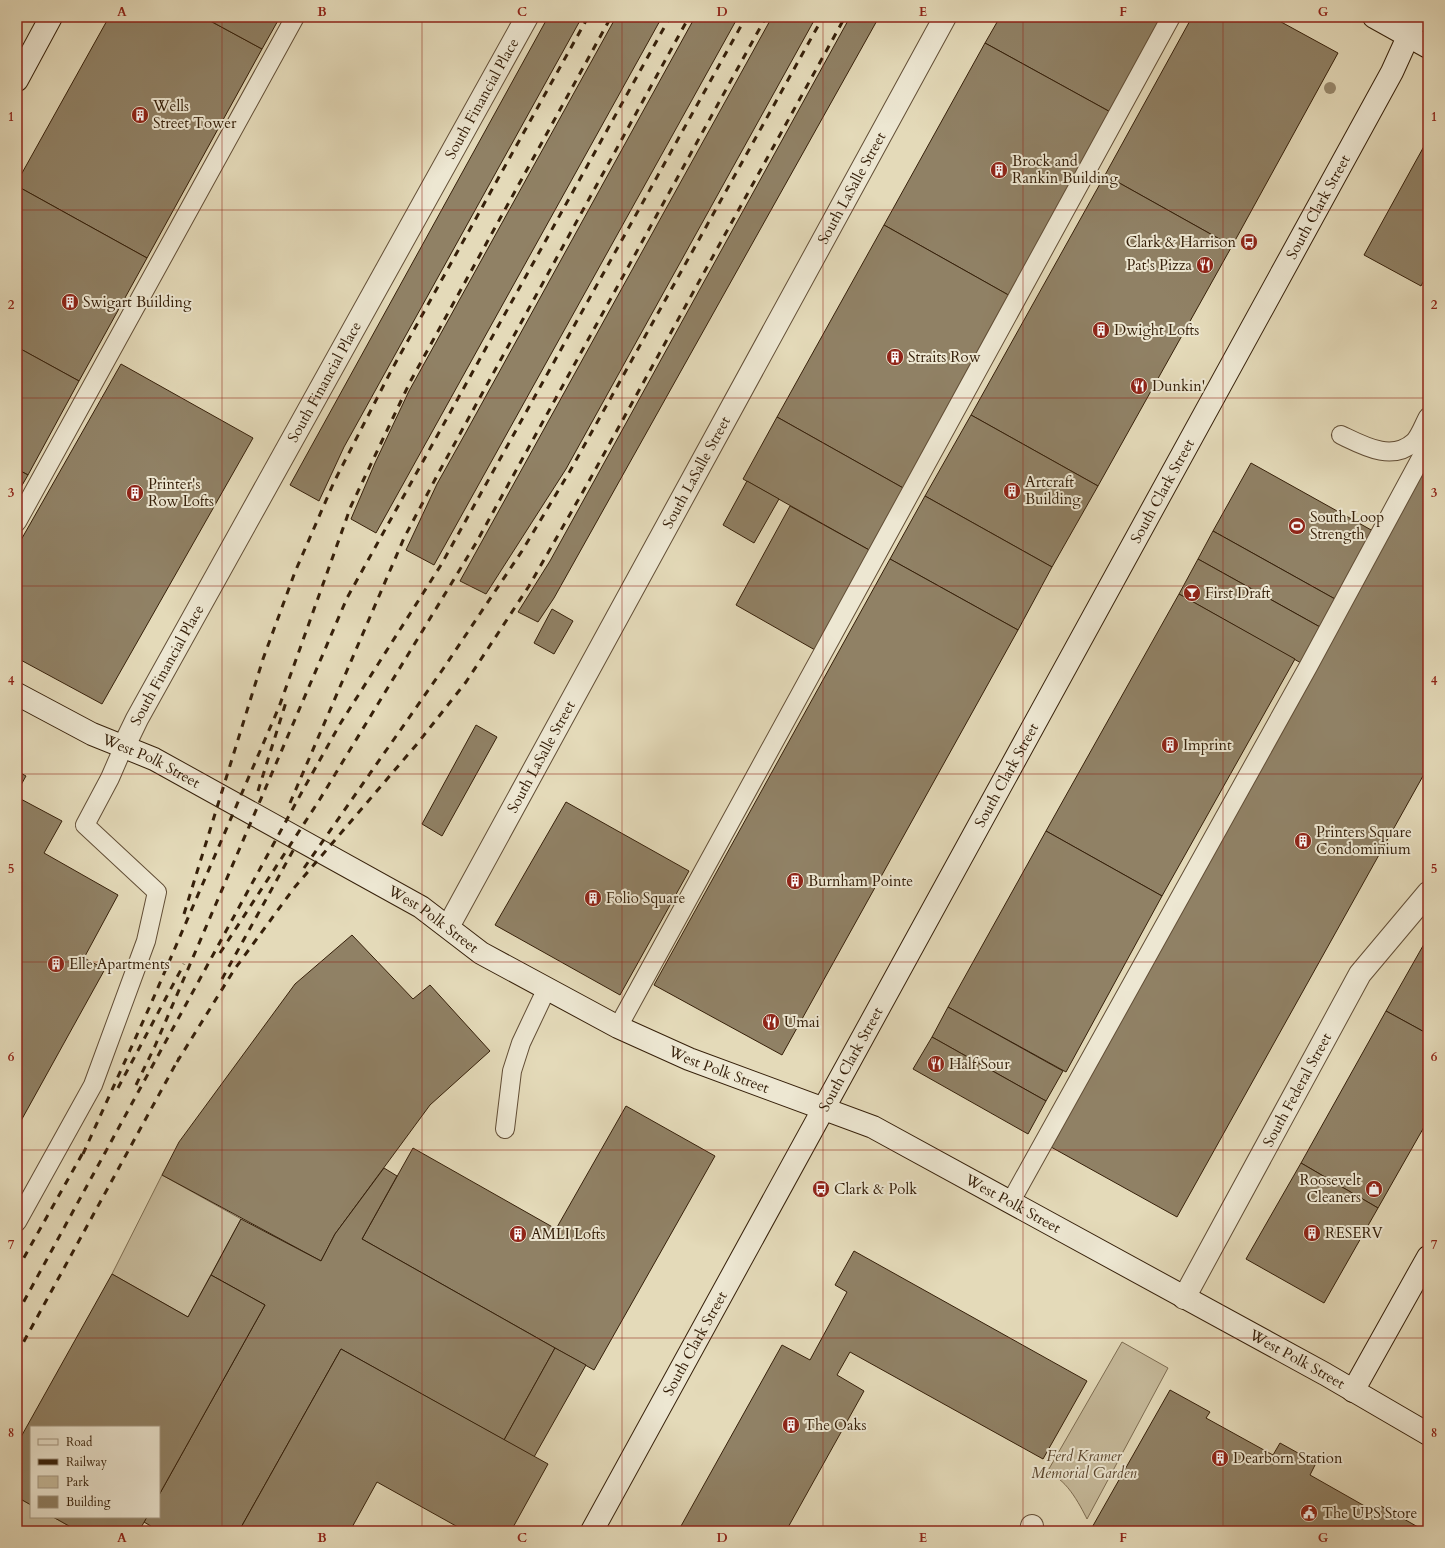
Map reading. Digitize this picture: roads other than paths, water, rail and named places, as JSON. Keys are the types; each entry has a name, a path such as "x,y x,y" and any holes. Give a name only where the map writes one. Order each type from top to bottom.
{"main road":[{"path":"17,80 51,17"},
{"name":"South Financial Place","path":"123,748 136,719 527,17"},
{"name":"South LaSalle Street","path":"448,928 945,17"},
{"path":"1374,17 1412,26 1428,46"},
{"name":"South Clark Street","path":"592,1531 1388,79 1412,26"},
{"name":"West Polk Street","path":"17,694 92,734 123,748 154,759 421,907 481,953 618,1027 689,1059 873,1127 1353,1391 1428,1434"},
{"name":"South Federal Street","path":"1184,1298 1360,974 1428,892"},
{"path":"1353,1391 1428,1257"}],"lane":[{"path":"17,522 295,17"},
{"path":"618,1027 1171,17"},
{"path":"1341,435 1371,450 1398,452 1415,441 1428,417"},
{"path":"1010,1203 1300,681 1428,445"},
{"path":"17,1222 93,1085 146,941 157,892 85,825 110,778 123,748"},
{"path":"505,1129 512,1072 519,1050 547,988"}],"railway":[{"path":"184,914 263,659 295,572 334,482 391,371 588,17"},
{"path":"83,1154 150,1006 279,707 351,506 410,382 611,17"},
{"path":"136,1085 155,1046 347,598 670,17"},
{"path":"290,803 404,538 689,17"},
{"path":"17,1314 340,724 441,565 746,17"},
{"path":"220,953 320,799 476,543 766,17"},
{"path":"304,868 443,669 522,551 570,471 823,17"},
{"path":"177,1062 234,970 294,888 417,744 466,682 529,586 589,481 845,17"},
{"path":"258,791 287,699"},
{"path":"222,979 295,847"},
{"path":"118,1088 184,964"},
{"path":"17,1354 179,1058"},
{"path":"17,1270 85,1149"}],"place":[{"name":"Wells Street Tower","path":"140,115"},
{"name":"Brock and Rankin Building","path":"999,170"},
{"name":"Clark & Harrison","path":"1249,242"},
{"name":"Pat's Pizza","path":"1205,265"},
{"name":"Swigart Building","path":"70,302"},
{"name":"Dwight Lofts","path":"1101,330"},
{"name":"Straits Row","path":"895,357"},
{"name":"Dunkin'","path":"1139,386"},
{"name":"Artcraft Building","path":"1012,491"},
{"name":"Printer's Row Lofts","path":"135,493"},
{"name":"South Loop Strength","path":"1297,526"},
{"name":"First Draft","path":"1192,593"},
{"name":"Imprint","path":"1170,745"},
{"name":"Printers Square Condominium","path":"1303,841"},
{"name":"Burnham Pointe","path":"795,881"},
{"name":"Folio Square","path":"593,898"},
{"name":"Elle Apartments","path":"56,964"},
{"name":"Umai","path":"771,1022"},
{"name":"Half Sour","path":"936,1064"},
{"name":"Clark & Polk","path":"821,1189"},
{"name":"Roosevelt Cleaners","path":"1374,1189"},
{"name":"RESERV","path":"1312,1233"},
{"name":"AMLI Lofts","path":"518,1234"},
{"name":"The Oaks","path":"791,1425"},
{"name":"Dearborn Station","path":"1220,1458"},
{"name":"The UPS Store","path":"1309,1513"}],"park label":[{"name":"Ferd Kramer Memorial Garden","path":"1084,1464"}]}
